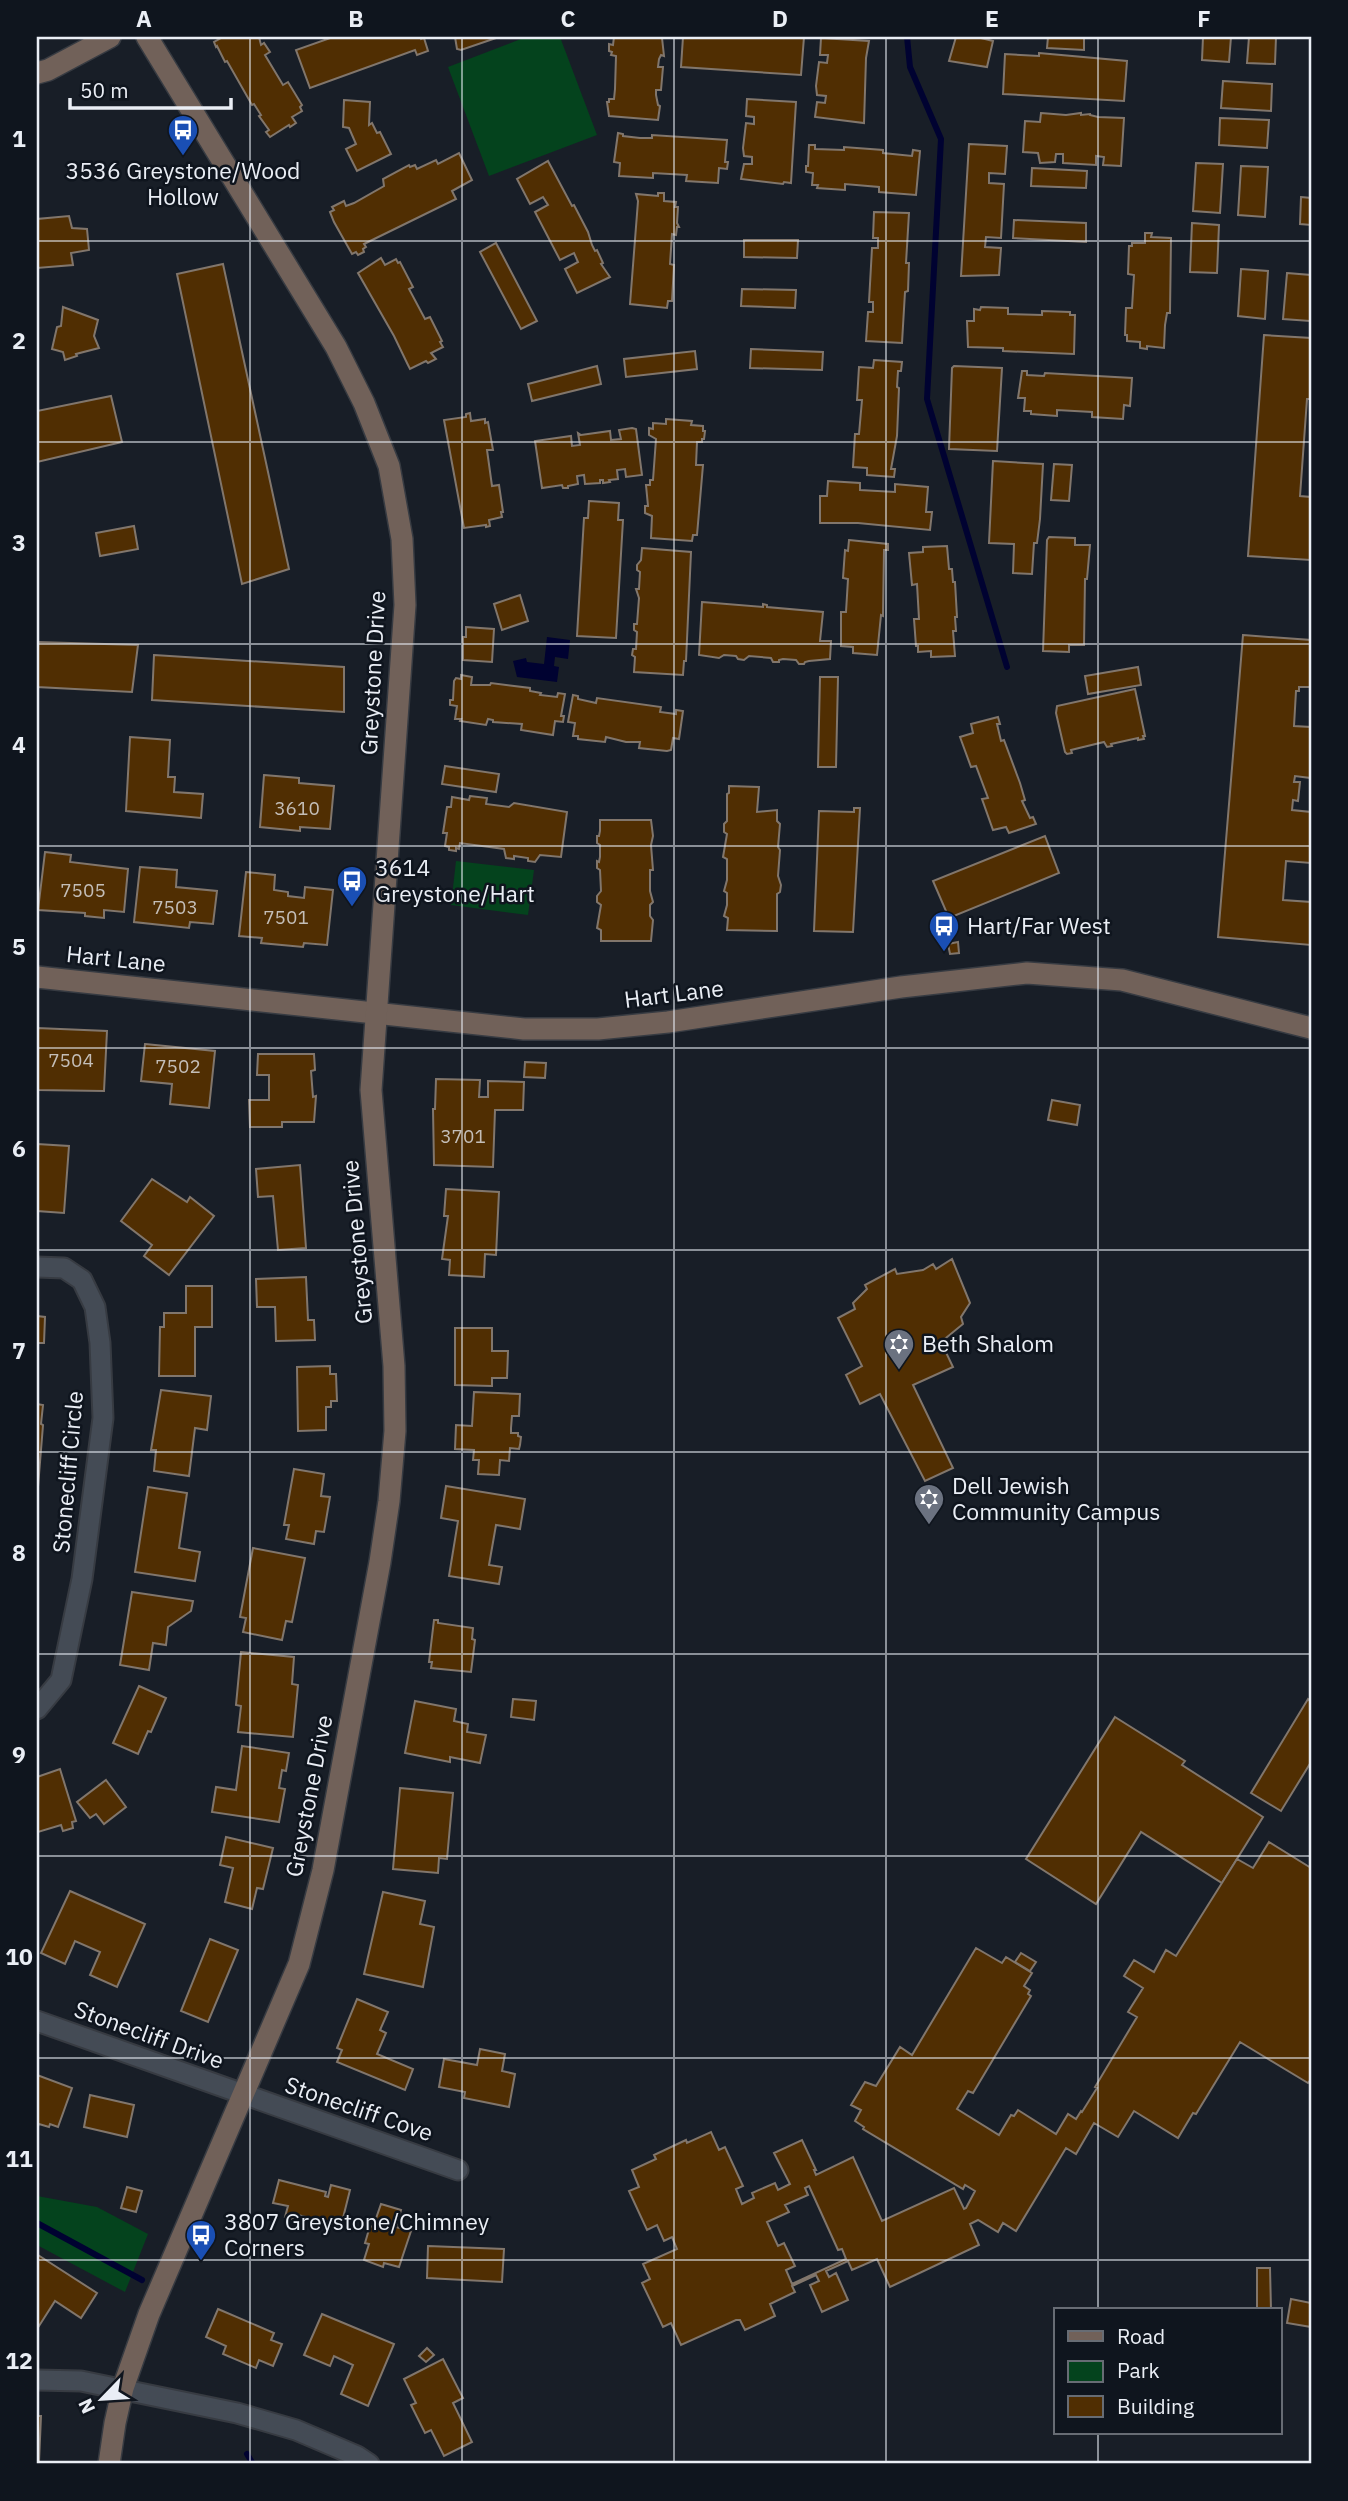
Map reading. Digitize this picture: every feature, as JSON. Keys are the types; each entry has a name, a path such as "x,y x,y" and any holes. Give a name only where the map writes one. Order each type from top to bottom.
{"street":[{"path":"37,73 48,70 110,37"},
{"name":"Greystone Drive","path":"109,2464 123,2388 149,2314 299,1964 323,1870 380,1562 395,1431 394,1366 371,1090 405,605 402,539 389,466 363,403 335,347 147,37"},
{"name":"Hart Lane","path":"37,977 524,1029 598,1029 668,1023 901,987 1027,973 1122,980 1311,1028"},
{"name":"Stonecliff Circle","path":"37,1267 64,1268 82,1280 95,1307 100,1343 103,1418 82,1579 61,1680 37,1709"},
{"name":"Stonecliff Drive","path":"37,2021 244,2095"},
{"name":"Stonecliff Cove","path":"244,2095 458,2170"},
{"path":"37,2380 81,2381 237,2413 296,2430 357,2456 369,2464"}],"green space":[{"path":"526,37 560,37 597,135 489,176 448,67"},
{"path":"456,861 534,870 528,915 451,905"},
{"path":"37,2196 97,2207 148,2234 125,2292 37,2245"}],"shaded area":[{"path":"547,637 570,640 568,659 555,657 554,666 559,667 557,682 517,677 513,661 526,658 527,662 544,664"}],"building":[{"path":"223,37 259,37 261,45 264,43 270,52 265,55 283,85 288,82 302,105 302,111 292,117 296,123 270,137 266,132 269,130 259,116 261,115 216,47 214,42"},
{"path":"333,37 420,37 424,38 428,51 417,55 415,50 310,88 296,50"},
{"path":"455,37 499,37 461,50 457,49"},
{"path":"614,37 662,38 664,56 661,55 658,67 663,67 661,90 656,90 660,106 658,120 609,116 607,102 614,99 616,56 611,55 609,44 613,45"},
{"path":"683,37 804,37 801,75 681,67"},
{"path":"956,37 977,37 993,41 987,67 949,61"},
{"path":"1048,37 1084,37 1084,50 1047,48"},
{"path":"1203,37 1231,37 1229,62 1202,60"},
{"path":"1249,37 1276,37 1275,64 1247,63"},
{"path":"821,38 869,41 864,123 815,117 817,102 825,103 826,96 817,95 816,86 819,62 827,63 828,55 820,55"},
{"path":"1039,53 1127,61 1124,101 1003,94 1005,54 1039,56"},
{"path":"1223,81 1272,84 1271,111 1221,108"},
{"path":"747,99 796,102 791,183 741,179 744,164 752,164 752,157 744,156 743,148 746,123 754,124 754,117 746,116"},
{"path":"344,100 370,102 369,125 372,123 377,133 380,132 391,154 357,171 346,149 356,144 349,128 343,127"},
{"path":"1041,113 1081,113 1124,118 1121,166 1103,165 1104,157 1096,156 1096,165 1063,163 1063,154 1056,154 1055,162 1040,163 1038,153 1023,152 1025,121 1040,122"},
{"path":"1220,118 1269,120 1267,148 1219,145"},
{"path":"618,133 640,138 652,138 652,135 727,140 727,169 719,168 718,183 686,181 687,175 653,173 653,178 619,176 620,163 614,162"},
{"path":"969,144 1007,146 1005,174 989,173 989,183 1004,184 1001,238 986,237 985,247 1001,248 999,275 961,276"},
{"path":"809,145 815,145 815,149 844,150 844,147 883,150 883,153 912,156 913,150 920,151 916,195 879,192 879,187 845,184 845,190 817,188 818,185 812,185 813,173 806,172"},
{"path":"459,153 472,180 452,191 456,199 364,244 364,252 352,254 334,222 330,212 334,210 332,207 344,201 346,206 354,203 384,186 383,179 409,165 415,165 417,169 436,160 438,164"},
{"path":"548,161 572,206 574,205 603,263 601,264 610,277 577,293 565,269 578,262 574,253 560,260 535,212 548,205 543,197 530,204 517,179"},
{"path":"1196,163 1223,164 1220,213 1193,211"},
{"path":"1241,166 1268,167 1265,217 1238,215"},
{"path":"1032,168 1087,171 1086,188 1031,186"},
{"path":"658,193 664,193 664,201 676,202 675,207 678,207 679,227 676,235 672,234 670,264 674,265 672,301 668,301 667,308 630,304 638,201 636,194 658,196"},
{"path":"1301,197 1311,198 1311,225 1300,224"},
{"path":"874,212 909,213 906,263 909,263 908,291 905,292 902,343 866,341 868,312 873,312 873,302 869,302 872,248 878,248 878,238 873,238"},
{"path":"69,216 72,228 87,229 89,250 71,253 73,265 37,268 37,219"},
{"path":"1014,220 1086,223 1086,242 1013,238"},
{"path":"1192,223 1219,225 1217,273 1190,272"},
{"path":"1145,233 1152,233 1151,237 1171,238 1170,313 1167,313 1164,348 1140,348 1140,342 1127,341 1125,335 1126,308 1132,308 1134,275 1128,274 1129,246 1132,246 1132,243 1145,243"},
{"path":"744,240 798,240 797,258 744,257"},
{"path":"496,243 537,321 521,329 480,252"},
{"path":"381,258 385,265 396,259 400,262 413,287 409,289 425,319 430,317 442,341 440,342 443,347 431,353 436,359 428,363 426,361 410,369 358,273"},
{"path":"223,264 289,569 242,584 177,274"},
{"path":"1241,269 1268,271 1265,319 1238,316"},
{"path":"1287,273 1311,275 1310,321 1283,319"},
{"path":"742,289 796,290 795,308 741,306"},
{"path":"63,307 98,320 94,336 99,348 65,360 63,352 52,349 57,327 61,326"},
{"path":"981,307 1008,308 1008,314 1070,312 1070,315 1075,315 1074,354 968,347 967,321 974,321 974,309 980,310"},
{"path":"1264,335 1311,338 1311,399 1307,399 1300,496 1311,497 1311,560 1248,556"},
{"path":"751,349 823,352 822,370 750,368"},
{"path":"695,351 697,369 626,377 624,359"},
{"path":"874,360 902,362 901,371 898,371 897,436 891,469 895,469 894,477 867,475 867,468 853,467 855,434 859,434 862,400 857,400 859,367 873,368"},
{"path":"597,366 601,384 532,401 528,384"},
{"path":"954,366 1002,368 997,451 949,449"},
{"path":"1022,371 1027,371 1027,375 1044,376 1045,373 1132,378 1130,406 1124,405 1123,419 1092,417 1092,412 1057,410 1057,416 1031,414 1031,411 1024,411 1025,398 1018,398"},
{"path":"111,396 122,442 37,462 37,411"},
{"path":"470,413 471,421 485,419 485,423 488,422 493,450 487,450 492,486 499,485 503,512 502,517 489,520 490,526 464,528 444,420 466,417 466,414"},
{"path":"666,419 692,421 691,425 703,426 705,431 702,442 697,442 696,465 703,465 697,535 693,535 692,541 651,538 652,516 645,513 645,506 648,506 646,485 650,485 650,480 653,480 656,439 649,435 649,428 653,429 653,423 666,424"},
{"path":"636,429 642,475 626,477 625,469 617,470 618,479 609,480 610,482 603,483 603,480 600,480 600,483 585,484 584,475 577,476 578,484 568,488 563,488 562,485 542,488 535,441 571,436 572,446 580,445 578,433 581,435 610,431 611,440 621,439 619,430"},
{"path":"993,461 1043,464 1040,519 1037,543 1034,543 1032,574 1013,573 1014,544 989,543"},
{"path":"1054,464 1072,465 1069,501 1051,500"},
{"path":"828,481 860,483 860,490 895,492 895,484 928,487 926,512 932,512 930,530 858,523 820,523 820,496 827,496"},
{"path":"589,501 619,503 618,520 623,520 616,638 577,636 584,518 588,518"},
{"path":"134,526 138,549 100,556 96,533"},
{"path":"1049,537 1075,538 1075,545 1090,545 1085,579 1084,645 1069,645 1069,652 1043,651"},
{"path":"849,540 888,544 888,550 884,550 883,616 881,615 877,655 853,653 853,647 841,646 841,612 846,612 848,579 843,578 845,550 848,551"},
{"path":"947,546 949,569 952,569 955,582 955,656 931,657 931,651 918,652 916,646 914,619 919,619 917,584 912,585 909,553 923,552 923,547"},
{"path":"642,548 691,552 683,675 634,672 635,657 632,655 633,649 636,649 637,632 634,630 634,624 637,624 639,598 636,589 639,589 640,572 637,565 641,560"},
{"path":"520,595 528,621 502,630 494,604"},
{"path":"702,602 763,607 763,604 767,607 823,612 820,641 831,641 830,659 799,664 796,660 783,659 773,662 771,658 749,656 744,660 736,656 724,655 719,658 699,655"},
{"path":"466,627 494,629 492,662 463,660"},
{"path":"1243,635 1311,640 1311,687 1299,687 1299,691 1296,691 1294,726 1311,727 1311,778 1295,776 1294,782 1300,782 1298,801 1293,800 1292,810 1311,812 1311,863 1286,861 1283,900 1311,902 1311,945 1218,937"},
{"path":"37,642 138,645 132,692 37,687"},
{"path":"154,655 344,667 344,712 152,700"},
{"path":"1138,667 1141,685 1088,694 1085,676"},
{"path":"461,675 472,677 471,685 491,683 530,688 530,691 541,693 540,695 557,697 558,693 565,694 561,716 564,716 563,722 555,721 553,735 521,730 522,724 493,722 488,719 486,725 455,719 457,706 450,705 450,700 453,700 454,681 456,678 461,679"},
{"path":"820,677 838,677 836,767 818,767"},
{"path":"1135,689 1144,739 1138,738 1107,747 1104,742 1071,750 1072,753 1065,752 1056,713 1057,706"},
{"path":"573,695 578,696 578,699 596,703 597,698 661,707 660,712 676,714 676,710 683,711 679,739 673,738 671,750 667,751 639,748 640,742 606,737 605,742 578,739 578,736 573,736 575,723 568,722"},
{"path":"998,717 1001,741 1004,740 1020,783 1025,800 1022,801 1036,824 1009,833 1006,827 993,830 982,799 988,798 976,766 971,767 960,737 973,733 971,724"},
{"path":"130,737 170,740 168,777 175,777 174,792 203,794 201,818 126,811"},
{"path":"445,766 499,774 496,792 442,784"},
{"path":"264,775 299,778 299,783 334,786 330,829 300,827 300,831 260,827"},
{"path":"729,786 759,787 757,812 777,810 777,821 780,824 778,876 781,885 777,894 777,931 727,930 728,918 724,916 727,893 724,891 727,859 723,857"},
{"path":"470,796 487,798 486,804 509,807 514,803 567,812 561,857 540,855 535,862 514,856 514,859 506,858 504,849 460,843 456,851 449,850 449,847 445,846 447,833 443,833 447,807 451,807 452,797 469,800"},
{"path":"854,808 860,808 853,932 814,931 819,811 854,812"},
{"path":"600,820 651,820 651,941 601,941 601,930 597,928 601,905 597,902 601,891 600,870 597,868 600,857 597,836"},
{"path":"1045,836 1059,873 949,918 933,881"},
{"path":"45,852 71,855 70,862 128,869 124,912 104,910 104,918 85,916 85,913 38,910"},
{"path":"140,867 177,870 176,887 217,891 213,924 190,922 189,928 134,922"},
{"path":"246,872 275,875 274,890 288,892 288,896 304,898 305,887 333,890 327,945 304,943 303,947 261,943 262,938 239,936"},
{"path":"958,942 959,953 950,954 948,944"},
{"path":"37,1028 107,1031 104,1091 37,1090"},
{"path":"145,1044 215,1051 209,1108 170,1104 172,1084 141,1081"},
{"path":"258,1054 314,1054 315,1070 311,1071 313,1097 316,1096 314,1122 282,1122 282,1127 250,1127 249,1100 269,1100 269,1075 257,1075"},
{"path":"525,1062 546,1063 545,1078 524,1077"},
{"path":"436,1079 480,1080 479,1097 488,1097 488,1081 524,1082 523,1110 495,1110 493,1167 434,1165 433,1109"},
{"path":"1052,1100 1080,1105 1077,1125 1048,1120"},
{"path":"37,1144 69,1146 64,1213 37,1211"},
{"path":"300,1165 306,1248 278,1250 273,1196 258,1197 256,1169"},
{"path":"152,1179 187,1202 190,1197 214,1216 169,1275 144,1256 152,1245 121,1221"},
{"path":"446,1189 499,1192 496,1255 485,1254 484,1277 449,1275 450,1260 442,1259 448,1216 444,1216"},
{"name":"Beth Shalom","path":"952,1259 970,1303 961,1317 963,1324 941,1342 953,1367 913,1385 953,1468 925,1481 880,1394 860,1404 846,1375 862,1366 838,1318 855,1309 853,1303 867,1289 865,1285 895,1269 897,1274 923,1270 933,1264 936,1269"},
{"path":"306,1277 308,1320 314,1320 315,1340 276,1341 275,1307 257,1307 256,1279"},
{"path":"186,1286 212,1286 212,1327 195,1327 195,1376 159,1376 160,1327 164,1327 164,1313 186,1313"},
{"path":"37,1316 45,1317 44,1343 38,1343 37,1369"},
{"path":"455,1328 492,1328 492,1351 508,1351 507,1378 492,1378 492,1386 455,1385"},
{"path":"330,1366 330,1374 336,1374 337,1401 331,1401 331,1407 326,1407 326,1430 298,1431 297,1367"},
{"path":"161,1390 211,1396 207,1430 195,1428 189,1476 154,1471 156,1450 151,1450"},
{"path":"474,1392 520,1394 519,1416 512,1416 511,1428 511,1433 518,1433 521,1437 519,1449 510,1448 509,1461 500,1460 499,1475 478,1474 479,1460 473,1460 474,1450 455,1449 456,1425 472,1426"},
{"path":"37,1404 43,1405 38,1487"},
{"path":"294,1469 324,1474 321,1496 330,1497 324,1532 316,1531 314,1544 286,1539 289,1525 284,1525"},
{"path":"446,1486 525,1499 520,1529 496,1525 489,1565 502,1567 499,1584 449,1576 458,1521 441,1518"},
{"path":"148,1487 187,1493 179,1548 200,1552 195,1581 135,1572"},
{"path":"253,1548 305,1558 292,1622 286,1621 282,1640 243,1632 246,1618 240,1617"},
{"path":"132,1592 193,1601 191,1611 168,1627 166,1645 153,1643 149,1670 120,1665"},
{"path":"434,1620 438,1620 438,1623 473,1628 472,1639 475,1640 471,1672 431,1668 432,1662 429,1662"},
{"path":"241,1652 294,1657 292,1684 298,1685 293,1737 238,1732 241,1706 236,1705"},
{"path":"139,1686 166,1698 138,1754 113,1743"},
{"path":"513,1699 536,1701 534,1720 511,1717"},
{"path":"1308,1699 1311,1702 1311,1762 1281,1811 1251,1793"},
{"path":"415,1701 456,1709 454,1721 468,1724 467,1732 486,1735 480,1763 450,1757 450,1762 405,1753"},
{"path":"1115,1717 1185,1761 1182,1765 1263,1817 1222,1883 1141,1832 1096,1904 1026,1859"},
{"path":"242,1746 289,1753 279,1788 285,1789 279,1822 212,1812 216,1787 236,1790"},
{"path":"60,1769 76,1821 72,1822 73,1828 63,1831 61,1825 38,1832 37,1777"},
{"path":"106,1780 126,1807 104,1824 96,1814 90,1818 77,1802"},
{"path":"400,1788 453,1793 447,1859 439,1858 438,1873 393,1869"},
{"path":"226,1837 273,1848 263,1889 257,1888 252,1909 225,1902 233,1868 220,1865"},
{"path":"1269,1842 1311,1868 1311,2079 1308,2083 1240,2042 1196,2114 1193,2113 1178,2138 1134,2111 1118,2137 1094,2123 1076,2154 1066,2148 1016,2231 1003,2223 998,2232 978,2220 970,2224 979,2245 890,2287 877,2259 852,2270 848,2261 826,2271 829,2277 836,2273 848,2300 822,2312 810,2285 819,2281 816,2275 792,2286 795,2292 770,2304 775,2316 745,2330 740,2320 736,2320 681,2345 671,2323 663,2327 642,2283 650,2279 643,2264 677,2249 672,2237 664,2241 657,2225 647,2230 629,2191 639,2187 632,2170 656,2159 654,2155 711,2132 719,2150 725,2147 743,2186 736,2189 742,2204 754,2198 752,2193 775,2183 778,2190 790,2184 774,2153 802,2140 816,2175 853,2157 882,2221 954,2188 964,2209 975,2191 965,2185 963,2189 863,2129 864,2127 855,2121 861,2110 851,2105 865,2082 876,2086 900,2047 912,2055 976,1948 1002,1963 1006,1957 1032,1973 1024,1986 1030,1990 1028,1994 1031,1996 973,2093 968,2091 957,2109 999,2135 1011,2115 1014,2116 1018,2110 1056,2134 1068,2114 1076,2119 1082,2112 1137,2017 1128,2012 1143,1988 1124,1976 1134,1960 1154,1972 1166,1950 1176,1956 1237,1859 1253,1868","holes":["809,2186 838,2250 842,2249 846,2259 792,2284 786,2270 795,2266 784,2243 778,2246 767,2222 789,2212 785,2205 808,2195 805,2188"]},
{"path":"70,1891 145,1924 117,1987 90,1975 100,1952 75,1941 65,1964 41,1953"},
{"path":"383,1892 425,1901 420,1924 434,1927 423,1987 364,1974"},
{"path":"210,1939 238,1950 208,2022 181,2011"},
{"path":"1021,1953 1036,1962 1030,1971 1015,1962"},
{"path":"357,1999 388,2012 380,2030 386,2033 377,2054 413,2069 405,2090 337,2062 342,2050 337,2048"},
{"path":"480,2049 505,2054 502,2071 515,2074 509,2107 464,2098 465,2092 439,2087 444,2059 477,2065"},
{"path":"37,2075 72,2088 58,2127 39,2124 37,2129"},
{"path":"90,2095 134,2105 127,2137 84,2127"},
{"path":"279,2180 326,2192 325,2196 328,2197 331,2185 350,2190 341,2226 294,2214 293,2219 285,2217 288,2206 273,2203"},
{"path":"127,2187 142,2191 136,2212 121,2208"},
{"path":"381,2204 401,2210 396,2227 411,2231 399,2267 384,2263 383,2267 364,2260 369,2244 365,2243 370,2226 373,2227"},
{"path":"428,2246 504,2249 502,2282 427,2278"},
{"path":"38,2255 97,2293 81,2318 55,2301 39,2326 37,2324"},
{"path":"1257,2268 1270,2268 1271,2308 1257,2308"},
{"path":"1291,2299 1311,2303 1311,2327 1287,2323"},
{"path":"218,2309 274,2333 271,2340 282,2344 273,2366 259,2360 256,2368 223,2354 226,2346 206,2337"},
{"path":"322,2314 394,2344 368,2406 341,2394 353,2365 334,2356 330,2366 304,2355"},
{"path":"427,2348 434,2355 426,2362 419,2356"},
{"path":"443,2359 463,2398 453,2403 472,2442 444,2456 431,2430 425,2433 411,2405 416,2403 404,2379"},
{"path":"37,2416 41,2416 39,2462 37,2462"}],"waterway":[{"path":"907,37 910,67 941,139 927,399 1007,667"},
{"path":"37,2223 142,2280"},
{"path":"247,2454 253,2464"}],"place":[{"name":"3536 Greystone/Wood Hollow","path":"183,157"},
{"name":"3614 Greystone/Hart","path":"352,908"},
{"name":"Hart/Far West","path":"944,953"},
{"name":"Beth Shalom","path":"899,1371"},
{"name":"Dell Jewish Community Campus","path":"929,1526"},
{"name":"3807 Greystone/Chimney Corners","path":"201,2262"}]}
